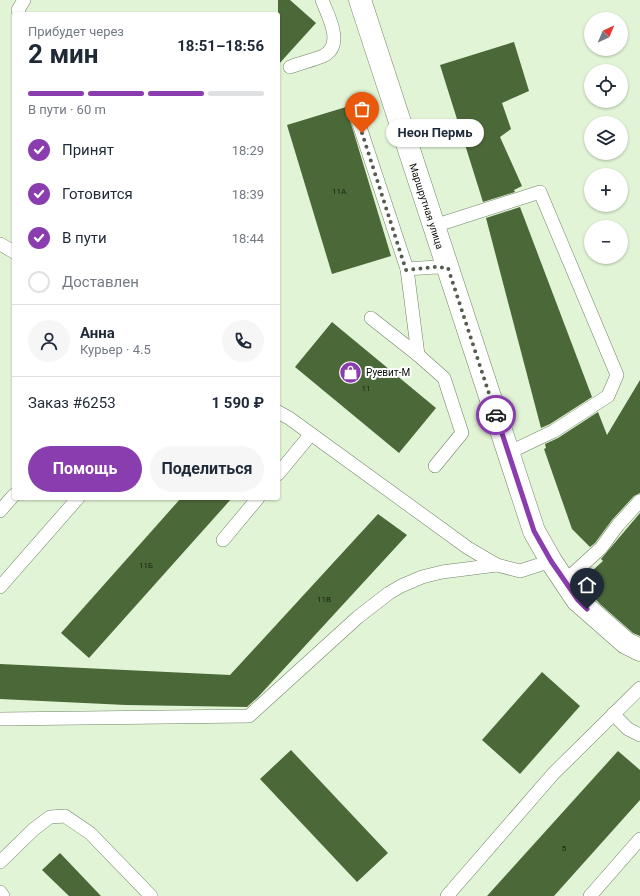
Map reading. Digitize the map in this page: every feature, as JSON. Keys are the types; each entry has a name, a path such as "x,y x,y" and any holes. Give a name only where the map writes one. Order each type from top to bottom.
{"street":[{"name":"Маршрутная улица","path":"360,0 534,531 551,561 578,600 626,643 640,650"}],"lane":[{"path":"18,12 18,10 24,0"},
{"path":"290,66 323,56 334,44 334,35 322,0"},
{"path":"356,118 406,270 418,355"},
{"path":"434,226 540,192 617,375 608,396 554,430 508,453"},
{"path":"0,244 12,251"},
{"path":"406,270 436,267 448,268"},
{"path":"371,318 418,355 444,378 462,433 435,466"},
{"path":"280,413 289,418 468,548 497,565 520,572 551,561"},
{"path":"280,472 311,434"},
{"path":"0,511 12,497"},
{"path":"0,587 76,500"},
{"path":"223,540 256,500"},
{"path":"565,581 601,548 618,525 640,501"},
{"path":"0,719 249,716 358,617 389,593 422,577 442,572 497,565"},
{"path":"447,896 553,774 640,688"},
{"path":"613,714 628,729 640,735"},
{"path":"0,862 34,828 50,817 65,816 90,833 151,896"},
{"path":"590,896 640,839"},
{"path":"0,892 4,896"}],"building":[{"path":"278,0 290,0 316,23 280,63 280,12 278,12"},
{"path":"514,42 529,91 502,103 511,129 500,137 522,186 514,190 515,192 483,202 440,65"},
{"path":"346,107 391,256 332,274 287,125"},
{"path":"520,207 592,397 550,424 541,428 486,218"},
{"path":"332,322 436,408 399,453 295,367"},
{"path":"640,380 640,493 634,496 590,547 572,529 544,449 546,448 545,444 558,438 598,412 607,435"},
{"path":"179,500 230,500 89,658 61,633"},
{"path":"640,513 640,636 633,633 600,604 580,582 603,561 601,559"},
{"path":"378,514 407,535 258,697 247,707 126,705 0,699 0,664 230,675"},
{"path":"542,672 580,706 520,774 482,740"},
{"path":"291,750 388,853 357,882 260,779"},
{"path":"618,751 640,770 640,800 554,896 487,896"},
{"path":"60,853 101,896 69,896 42,870"}],"way so far":[{"path":"362,133 406,270 436,267 448,268 496,415"}],"place":[{"name":"Неон Пермь","path":"362,133"},
{"name":"Руевит-М","path":"351,372"}],"route":[{"path":"496,415 534,531 551,561 578,600 587,609"}]}
